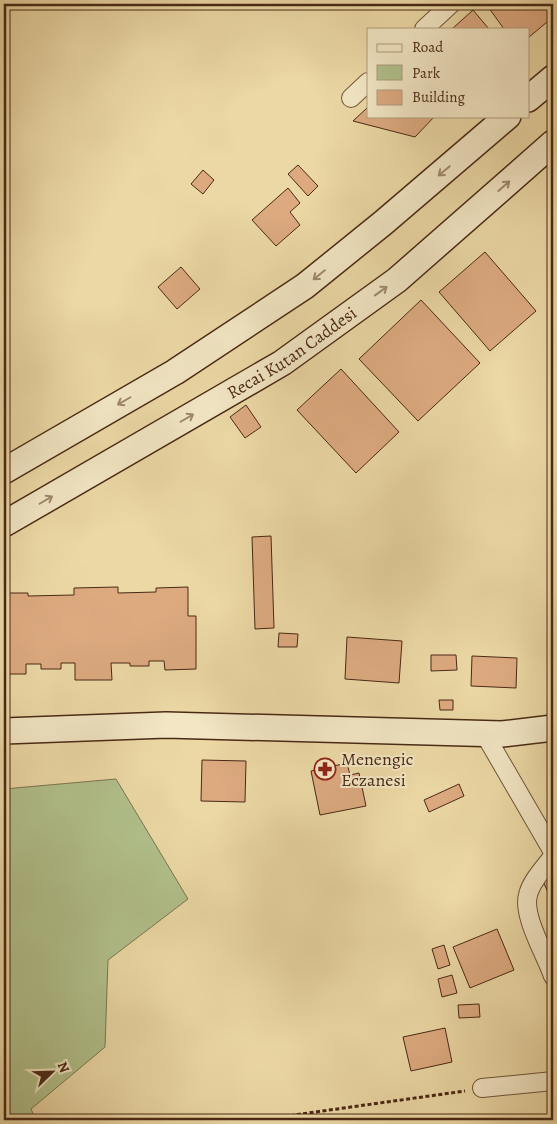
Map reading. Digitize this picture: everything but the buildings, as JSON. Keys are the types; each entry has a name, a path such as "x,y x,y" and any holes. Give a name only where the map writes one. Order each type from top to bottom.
{"main road":[{"path":"530,97 553,78"},
{"path":"4,471 174,372 305,286 383,223 506,118"},
{"name":"Recai Kutan Caddesi","path":"4,524 282,364 397,280 553,143"},
{"path":"4,732 166,725 502,734 553,728"}],"street":[{"path":"425,28 451,4"},
{"path":"351,98 367,83"},
{"path":"484,733 553,854 536,878 527,896 530,921 553,976"},
{"path":"482,1088 553,1081"}],"path":[{"path":"285,1120 294,1115 482,1088"}],"green space":[{"path":"116,779 188,899 108,960 105,1047 31,1109 36,1120 4,1120 4,789"}],"place":[{"name":"Menengic Eczanesi","path":"325,769"}]}
